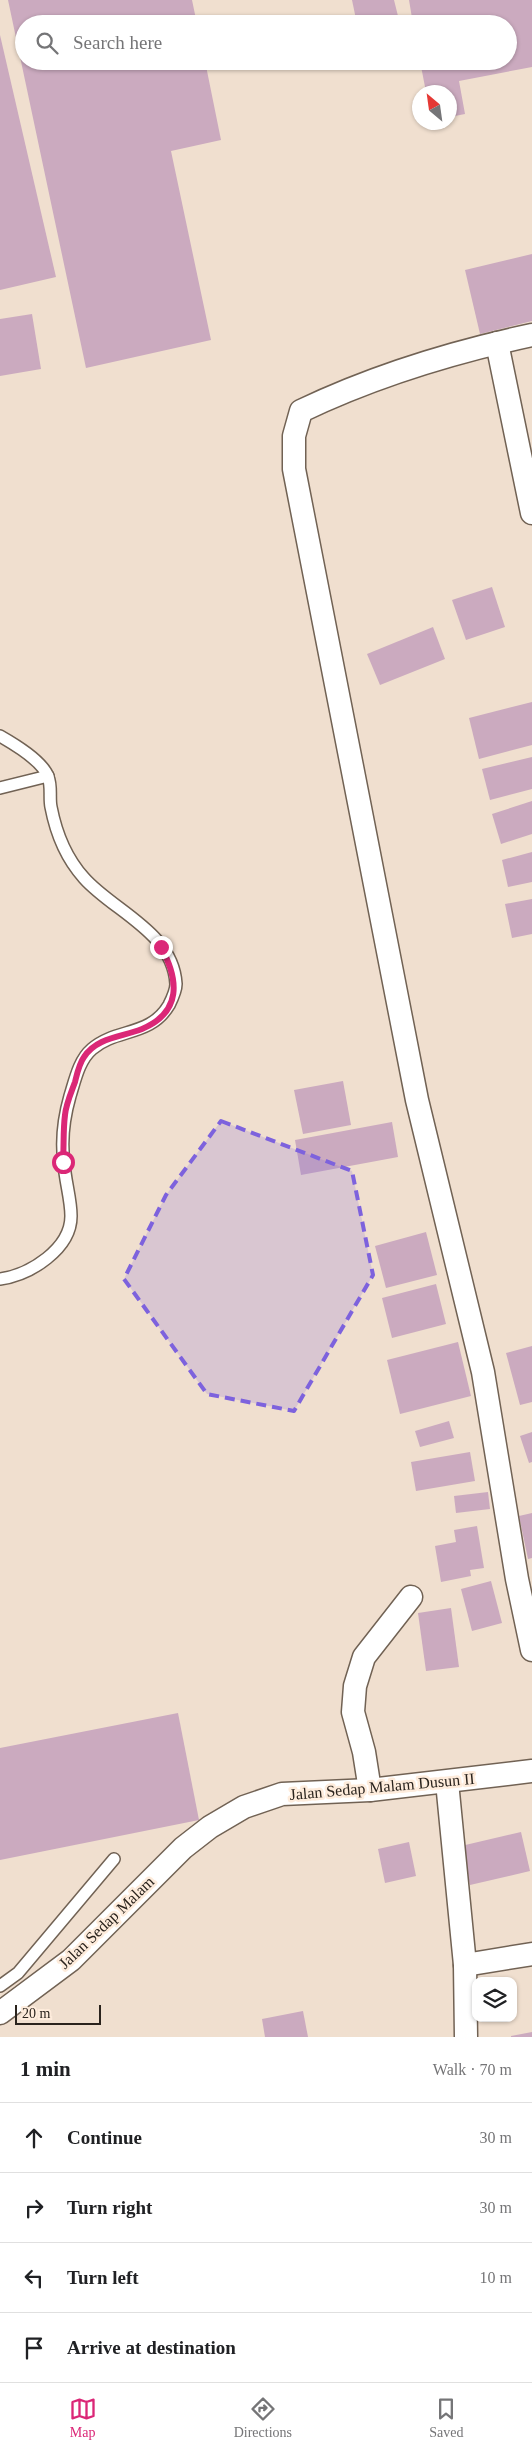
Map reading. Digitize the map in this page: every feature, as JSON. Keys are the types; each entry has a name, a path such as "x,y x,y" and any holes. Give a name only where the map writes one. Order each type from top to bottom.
{"street":[{"path":"532,335 497,343 349,388 301,410 294,436 294,468 417,1100 483,1372 517,1579 532,1650"},
{"path":"497,343 532,513"},
{"path":"370,1790 364,1752 354,1712 355,1686 364,1657 411,1597"},
{"name":"Jalan Sedap Malam Dusun II","path":"210,1827 244,1807 282,1794 370,1790 532,1771"},
{"path":"447,1782 465,1965 466,2037"},
{"name":"Jalan Sedap Malam","path":"0,2014 71,1960 158,1872 210,1827"},
{"path":"465,1965 532,1954"}],"lane":[{"path":"0,736 30,755 48,776 51,806 66,854 84,878 107,899 129,913 152,936 170,963 176,984 172,1000 164,1013 155,1021 142,1029 104,1041 84,1057 65,1115 63,1162 71,1216 68,1232 56,1250 37,1266 0,1279"},
{"path":"0,788 48,776"},
{"path":"0,1986 18,1973 114,1859"}],"highlighted area":[{"path":"221,1121 352,1171 373,1275 294,1411 207,1394 124,1279 166,1195"}],"building":[{"path":"8,0 192,0 195,15 15,15 15,33"},
{"path":"352,0 394,0 398,15 355,15"},
{"path":"409,0 532,0 532,67 517,70 517,15 412,15"},
{"path":"0,35 56,277 0,290"},
{"path":"23,70 207,70 221,140 171,151 211,340 86,368"},
{"path":"422,70 516,70 459,81 465,114 457,116 457,85 425,85"},
{"path":"532,254 532,321 480,334 465,270"},
{"path":"32,314 41,369 0,376 0,319"},
{"path":"492,587 505,627 466,640 452,600"},
{"path":"433,627 445,659 380,685 367,654"},
{"path":"532,702 532,745 479,759 469,718"},
{"path":"532,757 532,789 490,800 482,769"},
{"path":"532,801 532,834 501,844 492,814"},
{"path":"532,852 532,882 508,887 502,860"},
{"path":"532,899 532,934 512,938 505,904"},
{"path":"343,1081 351,1125 303,1134 294,1090"},
{"path":"392,1122 398,1157 301,1175 295,1140"},
{"path":"426,1232 437,1275 386,1288 375,1246"},
{"path":"436,1284 446,1324 392,1338 382,1298"},
{"path":"458,1342 471,1396 400,1414 387,1360"},
{"path":"532,1346 532,1402 520,1405 506,1353"},
{"path":"449,1421 454,1438 420,1447 415,1431"},
{"path":"532,1432 532,1462 529,1463 520,1436"},
{"path":"470,1452 475,1481 416,1491 411,1462"},
{"path":"488,1492 490,1509 456,1513 454,1496"},
{"path":"532,1513 532,1558 528,1559 519,1516"},
{"path":"477,1526 484,1568 470,1570 471,1576 441,1582 435,1546 456,1542 454,1530"},
{"path":"491,1581 502,1623 472,1631 461,1589"},
{"path":"451,1608 459,1667 426,1671 418,1613"},
{"path":"178,1713 199,1820 0,1860 0,1748"},
{"path":"521,1832 530,1871 470,1885 461,1846"},
{"path":"409,1842 416,1876 385,1883 378,1849"},
{"path":"303,2011 308,2037 265,2037 262,2019"},
{"path":"532,2032 532,2037 511,2037 511,2036"}],"route":[{"path":"63,1162 65,1115 84,1057 92,1048 104,1041 142,1029 155,1021 164,1013 172,1000 176,984 170,963 161,947"}]}
